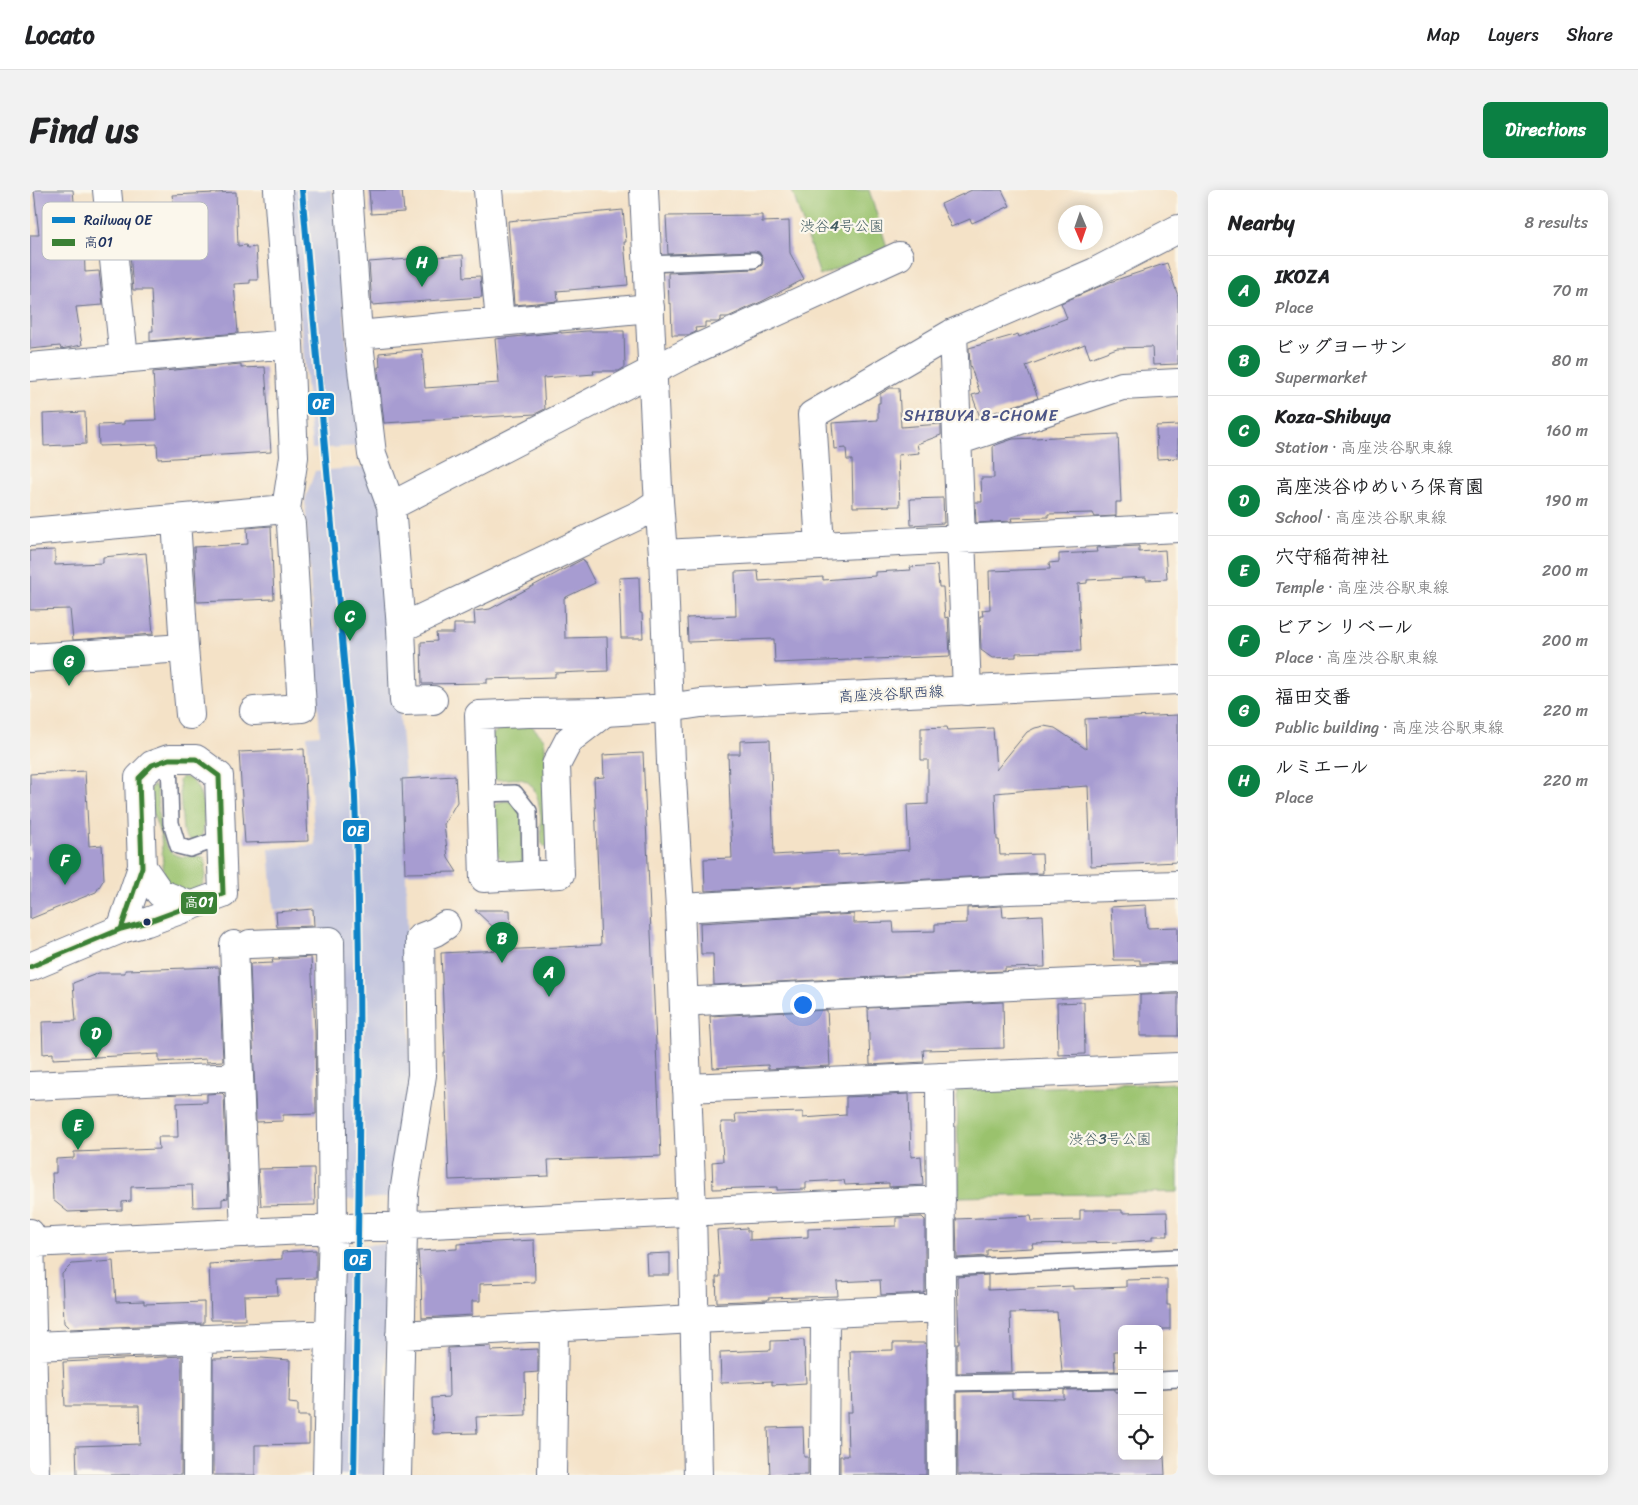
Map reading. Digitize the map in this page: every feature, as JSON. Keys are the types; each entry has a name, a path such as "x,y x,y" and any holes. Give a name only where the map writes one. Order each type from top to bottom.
{"street":[{"path":"254,711 302,708 291,524 286,509 294,457 289,344 278,190"},
{"path":"348,190 358,335 372,454 391,506 401,628 404,702 433,700"},
{"path":"488,190 500,322"},
{"path":"644,190 658,495 663,554 668,708 680,908 692,1211 698,1475"},
{"path":"820,546 812,415 953,333 1096,272 1178,229"},
{"path":"391,506 653,378 688,352 899,256"},
{"path":"114,260 124,359"},
{"path":"358,335 650,308"},
{"path":"953,333 967,691"},
{"path":"30,367 289,344"},
{"path":"957,441 1122,386 1178,383"},
{"path":"401,628 635,517 658,495"},
{"path":"30,532 286,509"},
{"path":"176,520 190,715"},
{"path":"663,554 1178,528"},
{"path":"30,658 184,648"},
{"name":"高座渋谷駅西線","path":"481,794 479,715 605,712 668,708 701,703 1178,680"},
{"path":"556,765 569,740 605,712"},
{"path":"481,794 484,878 560,874 556,765 551,738 530,713"},
{"path":"30,967 121,929 147,922 223,894 219,776 196,759 169,759 152,765 139,778 142,867 121,929"},
{"path":"142,867 160,893 190,905"},
{"path":"680,908 1010,890 1178,885"},
{"path":"396,1475 404,1193 422,1075 420,938 446,925"},
{"path":"245,1233 239,1077 242,944 330,940 333,1228 327,1475"},
{"path":"698,1000 1178,978"},
{"path":"687,1088 1178,1067"},
{"path":"30,1086 239,1077"},
{"path":"940,1077 942,1475"},
{"path":"30,1243 941,1200"},
{"path":"30,1233 35,1475"},
{"path":"400,1335 941,1308"},
{"path":"824,1475 826,1313"},
{"path":"552,1475 554,1326"},
{"path":"33,1346 330,1334"},
{"path":"196,1475 198,1339"}],"lane":[{"path":"648,264 754,260"},
{"path":"169,759 171,823 178,846 190,849 221,838"},
{"path":"481,794 515,793 529,811 530,875"},
{"path":"941,1268 1178,1257"},
{"path":"1163,1380 1178,1379"},
{"path":"942,1383 1118,1380"}],"shaded area":[{"path":"289,190 332,190 348,355 361,446 312,449"},
{"path":"368,467 383,512 405,777 426,776 431,873 406,874 411,1070 396,1197 343,1200 317,907 274,910 269,849 315,845 307,736 320,735 305,500 315,471"},
{"path":"388,1244 385,1475 335,1475 338,1245"}],"green space":[{"name":"渋谷4号公園","path":"792,190 869,190 887,247 820,276"},
{"path":"531,725 544,739 545,747 549,844 545,847 542,844 539,806 533,788 528,782 520,779 493,779 492,736 499,728"},
{"path":"182,777 189,779 195,785 203,803 203,833 200,839 197,840 187,838 183,831 179,780"},
{"path":"153,785 157,788 160,826 166,846 172,853 179,856 199,856 205,859 204,882 197,889 191,891 174,890 164,878 161,837 147,796"},
{"path":"503,801 514,803 520,811 523,836 523,868 510,867 494,852 492,809 496,804"},
{"name":"渋谷3号公園","path":"1178,1083 1178,1192 959,1197 957,1090"}],"building":[{"path":"34,190 73,190 74,202 42,202 42,260 85,260 85,272 99,271 103,305 76,307 82,345 61,349 60,346 30,349 30,235 39,235"},
{"path":"369,190 402,190 404,212 371,214"},
{"path":"972,190 1002,190 1010,206 972,223 970,219 951,227 941,204"},
{"path":"236,192 238,246 256,247 258,280 250,280 250,283 234,284 238,333 150,341 150,331 153,331 151,290 133,290 131,260 208,260 208,202 173,202 172,195"},
{"path":"623,210 628,285 557,291 558,301 514,305 508,221"},
{"path":"762,215 762,222 789,221 790,253 804,279 763,301 728,317 721,317 721,320 718,322 705,322 705,327 695,328 696,332 689,335 672,335 668,273 754,269 762,265 763,259 759,252 754,251 668,254 666,216"},
{"path":"463,255 464,277 480,276 482,297 372,305 369,262"},
{"path":"1167,263 1178,296 1178,364 1153,365 1152,347 1117,348 1090,358 1085,344 1026,366 1038,398 980,417 972,395 980,393 970,365 969,348 1018,334 1019,337 1067,318 1061,303 1110,282"},
{"path":"587,331 624,331 625,367 619,371 593,371 594,374 543,378 545,409 535,414 384,423 378,370 378,367 380,367 379,353 422,349 425,388 499,383 495,339"},
{"path":"241,364 241,368 265,367 271,452 158,459 157,444 99,446 98,425 124,424 124,421 156,420 153,372"},
{"path":"890,388 899,388 901,427 941,424 941,435 917,444 919,453 898,455 900,506 853,507 852,460 847,460 846,448 834,449 832,423 878,420 880,394"},
{"path":"85,412 86,444 44,446 43,414"},
{"path":"1178,425 1178,458 1157,459 1156,426"},
{"path":"1118,434 1121,502 1116,502 1116,516 1095,517 1093,513 1048,514 1048,517 1011,518 1012,521 976,523 975,502 982,502 981,478 994,478 993,446 1013,439"},
{"path":"943,498 944,523 911,525 910,499"},
{"path":"271,526 274,599 197,602 194,547 248,544 247,528"},
{"path":"1139,546 1139,552 1165,550 1167,579 1146,580 1146,577 1087,580 1087,583 1078,584 1081,651 1016,653 1016,657 992,658 981,650 980,616 983,616 982,610 990,609 989,571 1050,569 1049,563 1059,562 1059,554 1097,552 1096,548"},
{"path":"55,550 55,565 103,563 103,557 146,553 153,634 73,640 70,609 30,610 30,551"},
{"path":"583,559 595,583 564,598 565,638 607,637 608,671 555,673 555,677 487,679 487,683 422,684 421,642 437,641 436,633 454,633 454,624 475,624 474,611 490,609"},
{"path":"937,565 939,587 943,587 945,618 948,617 950,656 775,663 774,639 688,642 687,618 736,616 735,572 758,571 759,581 823,577 823,580 875,576 875,572 911,570 910,567"},
{"path":"639,577 643,638 621,638 619,578"},
{"path":"1178,715 1178,862 1091,866 1088,786 995,793 997,840 999,840 1000,855 1042,854 1043,873 705,891 704,859 732,858 728,754 740,754 740,741 770,740 774,855 838,851 838,855 909,850 907,805 928,804 928,760 921,760 921,728 947,727 948,730 993,728 996,770 1027,732 1035,728 1044,726 1055,728 1086,749 1085,719"},
{"path":"304,749 308,841 245,843 239,752"},
{"path":"643,753 661,1156 548,1160 549,1176 449,1180 441,953 601,945 594,778 604,777 603,755"},
{"path":"85,771 89,846 102,845 104,879 96,892 30,919 30,774"},
{"path":"455,776 457,802 444,824 448,858 457,872 405,873 402,779"},
{"path":"1146,905 1147,928 1178,927 1178,962 1140,964 1140,960 1114,960 1111,907"},
{"path":"1002,906 1003,917 1043,915 1045,967 1005,968 1005,971 714,985 713,954 701,954 700,923 854,914 854,923 893,922 894,932 935,931 935,924 967,923 967,908"},
{"path":"313,909 314,926 277,927 276,912"},
{"path":"475,910 510,910 511,944"},
{"path":"311,957 315,1030 316,1114 283,1115 283,1121 256,1122 250,964 273,963 272,960 279,959"},
{"path":"219,967 223,1061 206,1062 206,1059 159,1062 159,1054 53,1059 53,1053 43,1054 42,1022 76,1021 73,983 99,973 125,973 125,970"},
{"path":"1178,994 1178,1036 1140,1036 1140,995"},
{"path":"1003,1002 1004,1048 923,1050 924,1062 870,1065 868,1008"},
{"path":"1084,1002 1085,1054 1058,1055 1057,1003"},
{"path":"827,1010 830,1066 768,1069 768,1065 713,1068 710,1016"},
{"path":"222,1093 224,1095 228,1198 222,1199 222,1206 193,1207 192,1185 131,1187 131,1201 122,1202 122,1210 68,1212 53,1200 52,1173 56,1173 56,1159 74,1158 74,1152 159,1149 158,1137 178,1137 177,1103 207,1102 207,1094"},
{"path":"909,1094 911,1157 921,1156 923,1185 889,1187 889,1183 845,1185 844,1180 806,1182 806,1189 777,1190 777,1187 713,1189 712,1162 723,1161 721,1122 736,1122 735,1114 803,1112 803,1118 846,1115 846,1097"},
{"path":"314,1168 315,1205 261,1206 258,1169"},
{"path":"1080,1210 1122,1210 1122,1213 1167,1212 1168,1236 1152,1236 1152,1240 1122,1242 1032,1244 1033,1248 987,1250 987,1256 957,1258 956,1219 1031,1216 1032,1221 1080,1220"},
{"path":"922,1217 925,1220 924,1293 881,1295 880,1280 837,1282 838,1296 717,1302 716,1277 720,1277 717,1230 747,1228 747,1231 750,1231 750,1240 808,1237 808,1229 896,1226 896,1218"},
{"path":"534,1240 535,1282 480,1284 480,1301 472,1301 472,1315 422,1318 418,1251 457,1249 457,1244"},
{"path":"316,1250 316,1278 277,1280 278,1295 244,1296 245,1320 211,1320 209,1264 282,1259 282,1252"},
{"path":"670,1253 670,1275 647,1275 646,1254"},
{"path":"113,1261 116,1302 144,1301 144,1304 204,1302 204,1323 70,1329 64,1323 62,1274 72,1264"},
{"path":"988,1275 988,1290 1073,1286 1073,1289 1126,1287 1126,1280 1167,1279 1167,1305 1170,1305 1170,1329 1163,1329 1163,1325 1118,1325 1118,1351 1114,1351 1115,1371 1062,1372 1057,1312 1010,1313 1012,1372 957,1373 957,1343 959,1343 957,1277"},
{"path":"804,1340 806,1383 772,1385 772,1381 721,1383 720,1352 771,1350 771,1341"},
{"path":"893,1343 926,1343 926,1475 840,1475 840,1456 848,1456 847,1412 852,1412 850,1351 893,1350"},
{"path":"491,1346 491,1351 538,1349 538,1372 525,1373 526,1415 476,1417 477,1433 433,1434 432,1398 449,1397 448,1348"},
{"path":"182,1356 181,1475 77,1475 76,1446 140,1444 139,1406 65,1406 63,1362"},
{"path":"261,1358 290,1360 289,1403 298,1404 298,1416 309,1416 309,1444 255,1445 255,1475 213,1475 213,1359"},
{"path":"1115,1389 1115,1392 1118,1392 1118,1460 1163,1460 1164,1456 1165,1475 958,1475 957,1392 1012,1391 1012,1398 1064,1399 1064,1390"},
{"path":"803,1427 804,1457 808,1457 808,1475 770,1475 768,1428"}],"rail line":[{"name":"OE","path":"302,190 354,773 359,948 358,1212 354,1475"}],"transit line":[{"name":"高01","path":"169,759 196,759 219,776 223,894 147,922 121,929 142,867 139,778 152,765 169,759"},
{"name":"高01","path":"30,967 121,929"}],"place":[{"name":"ルミエール","path":"422,287"},
{"name":"Koza-Shibuya","path":"350,641"},
{"name":"福田交番","path":"69,686"},
{"name":"ビアン リベール","path":"65,885"},
{"name":"ビッグヨーサン","path":"502,963"},
{"name":"IKOZA","path":"549,997"},
{"name":"高座渋谷ゆめいろ保育園","path":"96,1058"},
{"name":"穴守稲荷神社","path":"78,1150"}],"district":[{"name":"SHIBUYA 8-CHOME","path":"981,415"}]}
